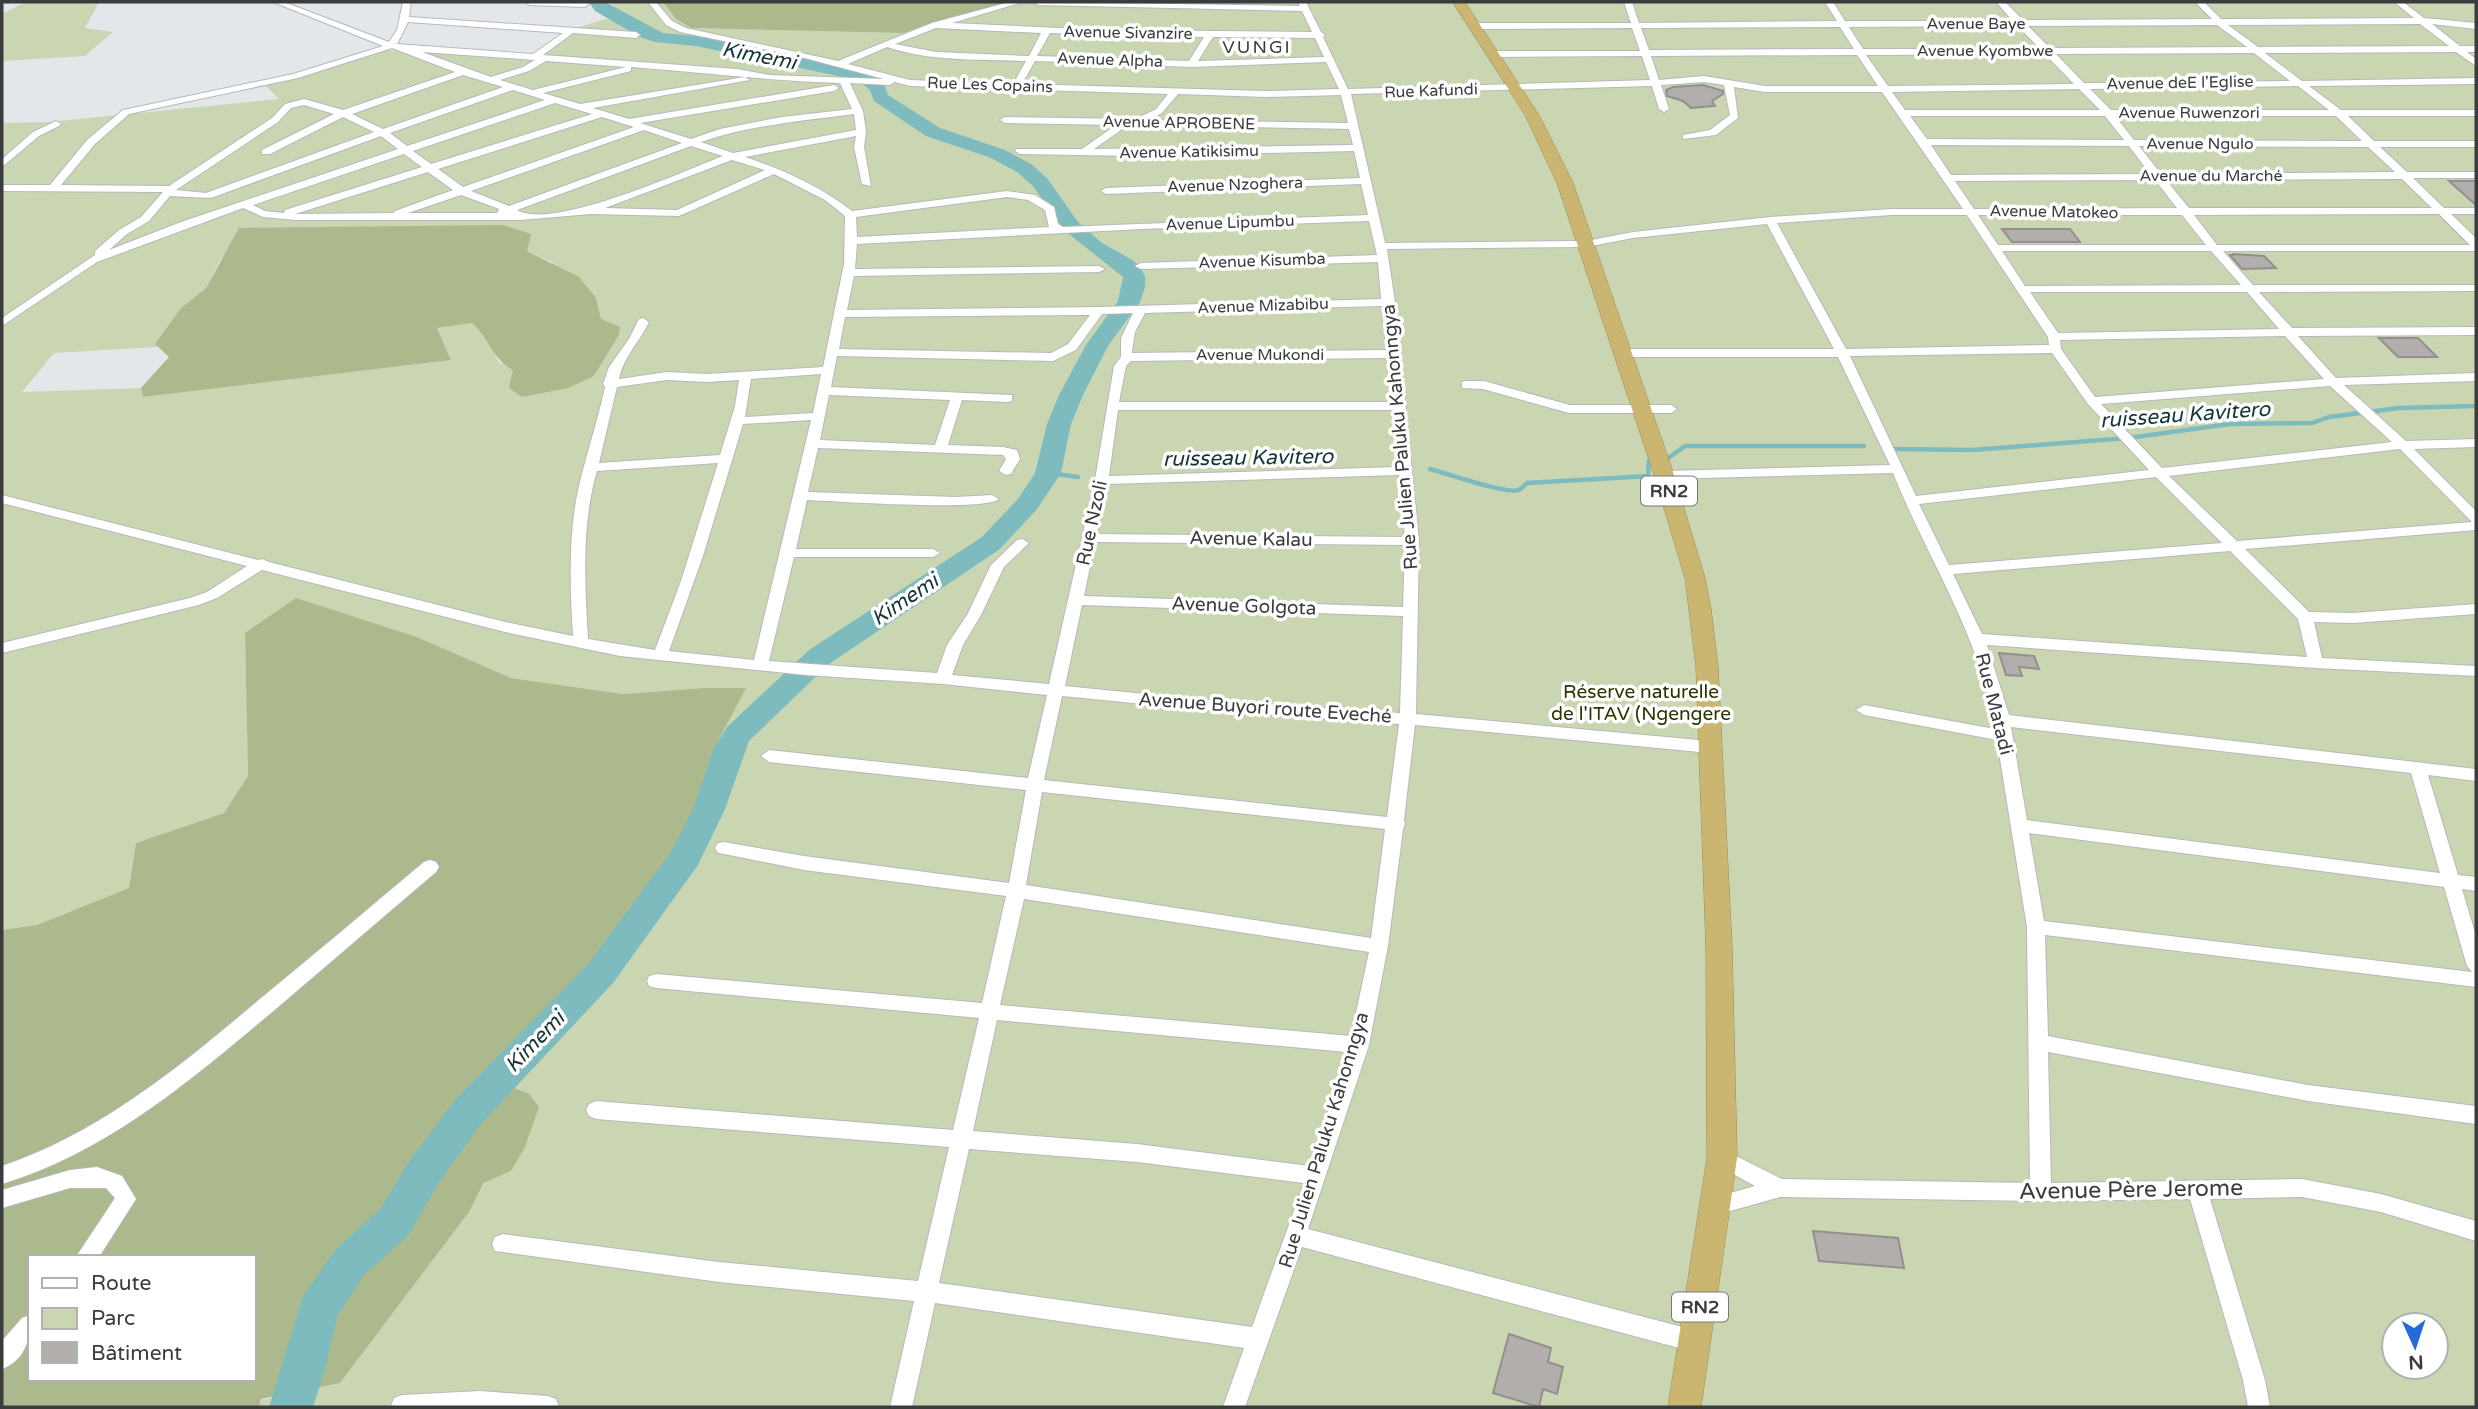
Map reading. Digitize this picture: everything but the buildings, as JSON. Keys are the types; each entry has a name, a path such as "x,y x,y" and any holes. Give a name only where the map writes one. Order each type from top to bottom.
{"highway":[{"name":"RN2","path":"1459,2 1515,88 1554,159 1664,475 1695,578 1700,609 1707,667 1722,1027 1722,1158 1685,1407"}],"street":[{"path":"277,2 392,46 405,48 737,72 769,78 845,83"},
{"path":"54,187 92,142 116,118 126,112 295,76 392,46 405,19 407,2"},
{"path":"529,2 585,4"},
{"name":"Rue Les Copains","path":"652,2 668,23 683,30 841,64 910,83 1174,93 1346,94"},
{"path":"841,64 935,25 1019,2"},
{"path":"1038,2 1212,7 1304,5"},
{"path":"1628,2 1664,109"},
{"path":"1829,2 1859,52 1924,142 2092,401 2159,473 2305,617 2316,663"},
{"path":"2000,2 2108,113 2215,249 2333,382 2403,445 2476,519"},
{"path":"2199,2 2254,50 2339,113 2407,175 2476,246"},
{"path":"2398,2 2476,63"},
{"name":"Rue Julien Paluku Kahonngya","path":"1234,1407 1317,1176 1359,1045 1379,946 1397,824 1408,719 1412,541 1382,252 1346,94 1321,35 1304,5"},
{"path":"1192,64 1209,34 1212,7"},
{"path":"405,19 636,35"},
{"name":"Avenue Baye","path":"1476,26 2424,21 2476,26"},
{"name":"Avenue Sivanzire","path":"935,25 1046,32 1321,35"},
{"path":"492,80 526,69 572,30"},
{"path":"1016,87 1046,32"},
{"name":"Avenue Alpha","path":"889,45 936,55 1192,64 1238,65 1331,59"},
{"path":"405,48 463,72 629,122 774,170 822,195 850,215 1019,194 1031,197 1050,209 1053,225 1060,230"},
{"name":"Avenue Kyombwe","path":"1494,54 2476,49"},
{"path":"532,93 641,65"},
{"path":"266,152 285,139 345,114 463,72"},
{"path":"579,107 706,85 769,78"},
{"name":"Rue Kafundi","path":"1346,94 1704,79 1728,81"},
{"name":"Avenue deE l'Eglise","path":"1728,81 1765,89 1885,89 2476,80"},
{"path":"629,122 858,81 910,83"},
{"path":"1687,137 1713,133 1735,117 1728,81"},
{"path":"845,83 858,111 861,132 859,148 867,184"},
{"path":"2,188 170,191 207,196 513,87"},
{"path":"1084,152 1130,122 1160,111 1174,93"},
{"path":"93,260 243,204 554,100"},
{"path":"2,323 93,260 123,232 145,219 170,191 275,120 288,106 304,102 345,114 382,132 461,191 508,209 521,217"},
{"path":"492,218 508,209 688,142 742,126 858,111"},
{"name":"Avenue Ruwenzori","path":"1903,113 2476,113"},
{"path":"275,216 601,114"},
{"name":"Avenue APROBENE","path":"1005,120 1353,126"},
{"path":"2,164 36,134 56,124"},
{"path":"1214,125 1217,150"},
{"path":"386,218 644,127"},
{"path":"588,211 730,157 861,132"},
{"name":"Avenue Ngulo","path":"1924,142 2132,145 2476,144"},
{"name":"Avenue Katikisimu","path":"1020,151 1359,148"},
{"path":"243,204 262,214 275,216 492,218 588,211 679,213 774,170"},
{"name":"Avenue du Marché","path":"1947,178 2476,175"},
{"name":"Avenue Nzoghera","path":"1106,191 1365,181"},
{"name":"Avenue Matokeo","path":"1583,236 1633,234 1826,215 1968,211 2190,214 2476,211"},
{"path":"761,664 825,391 848,273 852,241 850,215"},
{"name":"Avenue Lipumbu","path":"852,241 1373,218"},
{"name":"Rue Matadi","path":"1770,220 1842,353 1899,468 1911,501 1977,639 1992,681 2003,728 2036,927 2036,1042 2041,1192"},
{"path":"1382,252 1583,236"},
{"path":"1993,248 2476,246"},
{"name":"Avenue Kisumba","path":"1141,266 1382,252"},
{"path":"848,273 1099,269"},
{"path":"2020,289 2476,288"},
{"name":"Avenue Mizabibu","path":"840,314 1102,311 1389,302"},
{"name":"Rue Nzoli","path":"901,1407 1016,893 1035,785 1102,480 1120,366 1127,357 1125,347 1128,334 1140,309"},
{"path":"832,352 1053,357 1072,347 1102,311"},
{"path":"581,643 578,563 585,488 603,425 609,384 615,367 639,334 643,322"},
{"path":"1622,353 1842,353 2289,332 2476,331"},
{"name":"Avenue Mukondi","path":"1127,357 1394,354"},
{"path":"609,384 667,376 708,378 829,370"},
{"path":"660,655 682,602 736,421 746,376"},
{"path":"2092,401 2333,382 2476,377"},
{"path":"1466,385 1484,385 1569,409 1671,410"},
{"path":"825,391 1008,398"},
{"path":"940,450 957,396"},
{"path":"1112,406 1398,406"},
{"path":"736,421 819,416"},
{"path":"1911,501 2403,445 2476,443"},
{"path":"811,444 1012,453 1013,458 1006,471"},
{"path":"591,467 725,459"},
{"path":"1664,475 1899,468"},
{"path":"1102,480 1404,471"},
{"path":"799,496 956,501 992,499"},
{"path":"2,515 7,500"},
{"name":"Avenue Buyori route Eveché","path":"7,500 262,563 453,614 581,643 660,655 1194,704 1408,719 1710,747"},
{"path":"1944,570 2476,526"},
{"name":"Avenue Kalau","path":"1090,538 1412,541"},
{"path":"943,679 956,645 998,565 1022,543"},
{"path":"787,553 933,553"},
{"path":"2,648 194,602 212,595 262,563"},
{"name":"Avenue Golgota","path":"1075,600 1412,612"},
{"path":"2305,617 2353,618 2476,609"},
{"path":"1977,639 2316,663 2476,671"},
{"path":"1864,710 2003,728 2476,775"},
{"path":"769,756 1397,824"},
{"path":"2418,768 2476,966"},
{"path":"2019,825 2476,884"},
{"path":"724,848 804,863 865,869 1379,946"},
{"path":"2,1175 26,1167 100,1130 180,1078 430,867"},
{"path":"2036,927 2476,980"},
{"path":"656,981 1359,1045"},
{"path":"2036,1042 2308,1093 2476,1115"},
{"path":"596,1110 688,1120 962,1138 1225,1161 1317,1176"},
{"path":"1722,1158 1780,1188"},
{"path":"2,1199 84,1176 111,1179 120,1186 126,1199 88,1255"},
{"path":"1716,1206 1780,1188"},
{"name":"Avenue Père Jerome","path":"1780,1188 2041,1192 2302,1188 2381,1203 2476,1231"},
{"path":"2197,1189 2254,1380 2259,1407"},
{"path":"1296,1236 1694,1341"},
{"path":"503,1244 719,1272 927,1292 1259,1339"},
{"path":"2,1358 28,1327"},
{"path":"402,1406 480,1402 548,1407"}],"green space":[{"path":"26,2 99,2 85,28 113,32 85,56 2,61 2,14"},
{"name":"Réserve naturelle de l'ITAV (Ngengere","path":"609,2 663,2 676,19 691,28 903,33 1010,2 2476,2 2476,1407 259,1407 261,1400 340,1383 469,1212 485,1183 511,1171 528,1093 482,1078 539,1018 568,992 669,860 698,806 700,789 714,749 745,689 704,688 623,694 511,678 417,637 296,599 245,633 248,776 224,813 136,843 129,888 37,925 2,930 2,123 49,122 279,99 263,83 376,50 453,52 535,59 573,29 622,14","holes":["527,251 552,262 596,298 601,319 619,335 594,376 499,363 487,337 472,323 437,328 451,360 143,397 141,388 22,392 54,353 158,347 156,344 181,308 206,288 221,258"]},
{"path":"663,2 1010,2 903,33 691,28 676,19"},
{"path":"503,225 531,234 527,251 579,277 596,298 601,319 620,327 619,335 594,376 568,388 522,397 509,388 513,370 500,360 472,323 437,328 451,360 143,397 141,388 169,357 155,344 181,308 206,288 239,228"},
{"path":"296,598 417,637 511,678 623,694 746,688 714,749 700,789 698,806 669,860 568,992 482,1077 528,1093 539,1107 525,1147 511,1171 484,1183 469,1212 340,1383 261,1399 259,1407 2,1407 2,930 37,925 129,888 136,843 224,813 248,776 245,633"}],"waterway":[{"name":"Kimemi","path":"291,1407 304,1369 318,1310 350,1262 395,1221 424,1172 467,1113 601,973 686,856 709,809 729,748 738,734 819,657 991,543 1028,504 1048,473 1059,424 1071,395 1097,345 1129,302 1134,287 1134,276 1126,266 1095,247 1071,226 1040,182 1024,168 998,154 933,132 880,97 878,88 863,76 696,41 661,38 646,33 601,8 597,2"},
{"name":"ruisseau Kavitero","path":"1895,449 1973,450 2128,438 2230,424 2312,423 2329,417 2399,408 2476,406"},
{"name":"ruisseau Kavitero","path":"1667,459 1685,446 1864,446"},
{"name":"ruisseau Kavitero","path":"1430,469 1512,491 1527,483 1648,476 1649,461"},
{"name":"ruisseau Kavitero","path":"1048,473 1078,477"}],"district":[{"name":"VUNGI","path":"1257,47"}]}
